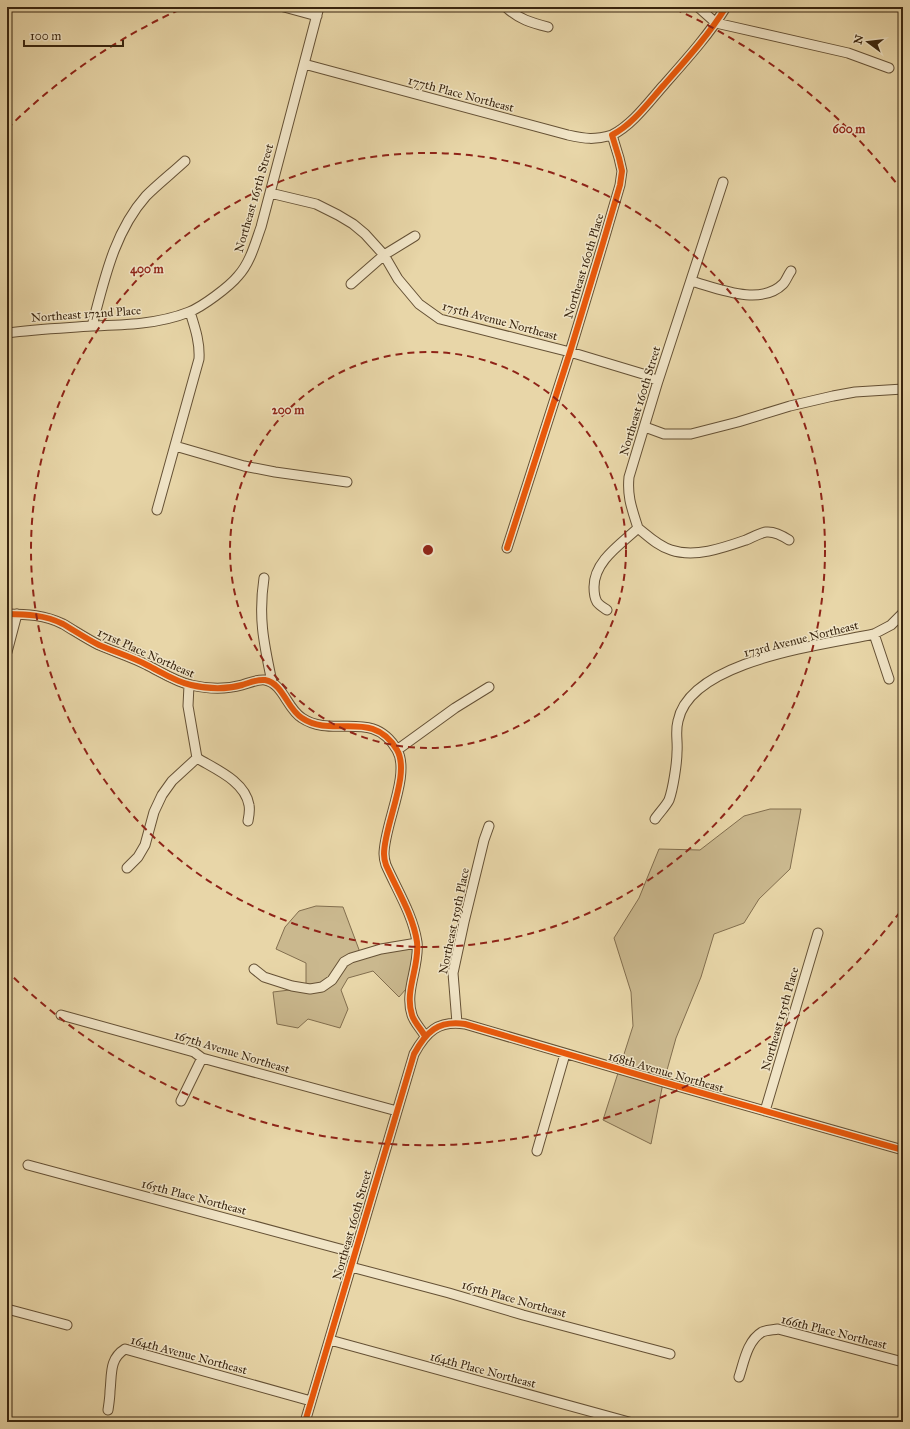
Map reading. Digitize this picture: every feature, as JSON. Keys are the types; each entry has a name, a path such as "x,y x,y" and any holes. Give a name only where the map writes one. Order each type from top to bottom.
{"street":[{"path":"284,7 318,11"},
{"path":"506,7 512,14 527,22 548,28"},
{"path":"698,7 716,23 848,53 889,68"},
{"path":"612,135 622,130 653,98 704,39 726,7"},
{"name":"Northeast 165th Street","path":"190,312 225,290 239,276 254,248 318,11"},
{"name":"177th Place Northeast","path":"304,64 568,135 586,139 597,139 612,135"},
{"name":"Northeast 160th Place","path":"507,548 570,352 620,185 622,171 612,135"},
{"path":"92,326 103,283 118,242 128,221 145,198 185,161"},
{"name":"Northeast 160th Street","path":"638,528 630,503 628,481 658,381 723,182"},
{"name":"175th Avenue Northeast","path":"270,193 316,204 338,214 353,224 365,234 384,255 398,279 418,304 440,318 570,352 643,374 658,381"},
{"path":"352,284 384,255 415,236"},
{"path":"691,281 731,292 754,296 774,291 783,284 791,271"},
{"path":"157,510 199,359 198,336 190,312"},
{"name":"Northeast 172nd Place","path":"7,333 40,329 136,324 165,319 190,312"},
{"path":"645,427 664,434 691,434 738,422 790,406 833,396 856,392 903,389"},
{"path":"175,446 244,466 347,482"},
{"path":"607,610 598,603 594,594 594,582 597,569 606,557 638,528 658,544 671,550 684,553 702,552 715,549 768,532 781,535 789,540"},
{"path":"264,578 261,623 264,642 272,682 279,689 289,705 297,715 316,725 361,726 375,729 384,735 397,750 401,768 397,794 386,838 384,855 386,865 413,926 417,943 417,958 410,993 410,1006 412,1016 425,1036"},
{"name":"173rd Avenue Northeast","path":"655,819 669,800 677,751 676,734 681,708 691,695 702,686 730,670 754,660 874,634 891,625 903,613"},
{"name":"171st Place Northeast","path":"7,614 30,614 42,616 61,623 98,645 137,660 189,685 214,689 236,686 253,681 264,680 272,682"},
{"path":"7,652 17,614"},
{"path":"874,634 889,679"},
{"path":"189,685 188,706 197,758 223,774 240,787 246,795 249,806 248,821"},
{"path":"397,750 455,708 489,687"},
{"path":"127,868 138,857 145,845 154,812 162,795 172,781 197,758"},
{"name":"Northeast 159th Place","path":"457,1023 453,973 484,840 489,826"},
{"name":"Northeast 155th Place","path":"765,1111 818,933"},
{"path":"254,969 264,977 292,986 310,989 322,987 332,980 344,962 351,958 380,949 417,943"},
{"name":"167th Avenue Northeast","path":"61,1015 194,1052 202,1058 397,1111"},
{"name":"168th Avenue Northeast","path":"425,1036 436,1027 457,1023 465,1024 903,1150"},
{"name":"Northeast 160th Street","path":"305,1422 414,1054 425,1036"},
{"path":"537,1151 565,1054"},
{"path":"181,1101 202,1058"},
{"name":"165th Place Northeast","path":"28,1165 355,1253"},
{"name":"165th Place Northeast","path":"351,1267 449,1293 522,1315 670,1354"},
{"path":"7,1309 67,1325"},
{"name":"166th Place Northeast","path":"739,1377 746,1354 753,1341 762,1332 778,1329 903,1362"},
{"name":"164th Place Northeast","path":"330,1340 629,1422"},
{"name":"164th Avenue Northeast","path":"108,1410 111,1370 118,1353 125,1349 311,1400"}],"shaded area":[{"path":"770,809 801,809 790,869 759,899 744,923 714,934 701,977 676,1038 662,1088 651,1144 603,1120 633,1026 631,992 614,938 639,898 659,849 700,850 744,816"},
{"path":"316,906 343,907 361,955 417,943 413,981 399,997 373,971 348,978 341,990 348,1009 340,1028 308,1019 298,1028 277,1024 273,992 306,988 306,963 276,949 285,927 299,911"}],"cycle path":[{"path":"507,548 570,352 620,185 622,171 612,135 626,126 646,106 696,48 726,7"},
{"path":"7,614 22,614 56,621 99,645 135,659 185,684 222,688 235,687 265,680 271,682 281,691 292,709 297,714 314,724 327,726 365,727 376,730 387,737 397,750 401,772 396,800 385,842 384,857 386,865 408,912 415,932 417,951 411,988 410,1006 413,1018 425,1036"},
{"path":"305,1422 414,1054 423,1039 434,1029 440,1026 456,1023 465,1024 903,1150"}]}
